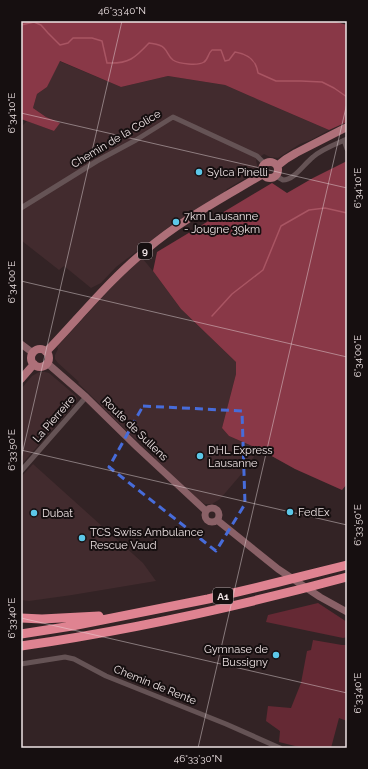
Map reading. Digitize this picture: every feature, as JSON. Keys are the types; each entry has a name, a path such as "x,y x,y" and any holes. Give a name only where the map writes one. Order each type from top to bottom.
{"highway":[{"name":"A1","path":"21,634 130,615 234,593 347,565"},
{"name":"A1","path":"21,646 107,632 185,616 271,597 347,577"},
{"path":"21,618 42,619 130,615"}],"main road":[{"path":"277,166 291,156 347,127"},
{"path":"270,162 277,166 278,171 276,176 269,178 262,174 262,167 265,164 270,162"},
{"name":"9","path":"46,352 120,273 145,250 181,224 262,174"},
{"path":"21,344 33,353"},
{"path":"41,349 46,352 49,358 47,364 41,367 34,364 31,357 33,353 41,349"},
{"path":"21,379 34,364"},
{"name":"Route de Sullens","path":"47,364 86,397 206,512 212,508 217,510 219,516 217,520 278,569 320,597 347,612"}],"street":[{"name":"Chemin de la Colice","path":"21,208 97,161 136,140 173,117 256,156 265,164"},
{"path":"276,176 283,180 290,179 320,151 345,140 347,149"},
{"name":"La Pierreire","path":"21,471 86,397"},
{"name":"Chemin de Rente","path":"21,664 65,657 106,676 226,724 280,748"}],"highlighted area":[{"path":"143,406 242,411 245,504 216,551 109,467"}],"shaded area":[{"path":"21,21 333,21 347,25 347,122 329,130 225,85 168,76 121,87 60,61 47,87 37,94 33,108 46,117 60,123 54,131 21,119"},
{"path":"59,61 121,87 168,76 225,85 329,130 300,144 278,158 270,157 264,154 256,160 257,169 254,173 227,189 223,194 173,224 116,267 101,283 91,288 64,266 59,270 22,241 21,242 21,127 27,121 54,131 59,123 46,117 33,108 37,94 47,87"},
{"path":"347,161 347,484 342,490 295,469 259,449 229,436 222,428 236,374 236,362 181,309 153,271 157,252 272,183 287,193"},
{"path":"142,258 181,309 236,362 236,374 222,428 229,436 259,449 244,471 220,499 212,504 205,504 200,501 156,460 150,449 135,439 55,359 58,349 57,347 131,267"},
{"path":"39,372 49,373 76,396 77,399 74,405 21,465 21,389 32,376"},
{"path":"33,464 143,563 156,581 72,595 29,601 21,600 21,477"},
{"path":"318,603 347,622 347,637 343,638 266,622 268,615"},
{"path":"313,640 347,645 347,721 339,718 331,748 303,748 279,742 280,731 266,721 268,706 291,708 301,683 307,651 311,650"}],"waterway":[{"path":"21,25 34,22 41,25 60,45 68,43 73,38 92,38 102,41 107,63 115,63 131,59 140,53 149,43 157,44 162,47 173,60 188,64 204,62 212,50 221,50 225,61 229,60 235,52 250,58 255,64 258,73 276,81 322,82 347,97"},
{"path":"212,316 232,294 263,270 281,226 309,210 325,208 347,213"}],"place":[{"name":"Sylca Pinelli","path":"199,172"},
{"name":"7km Lausanne - Jougne 39km","path":"176,222"},
{"name":"DHL Express Lausanne","path":"200,456"},
{"name":"FedEx","path":"290,512"},
{"name":"Dubat","path":"34,513"},
{"name":"TCS Swiss Ambulance Rescue Vaud","path":"82,538"},
{"name":"Gymnase de Bussigny","path":"276,655"}]}
